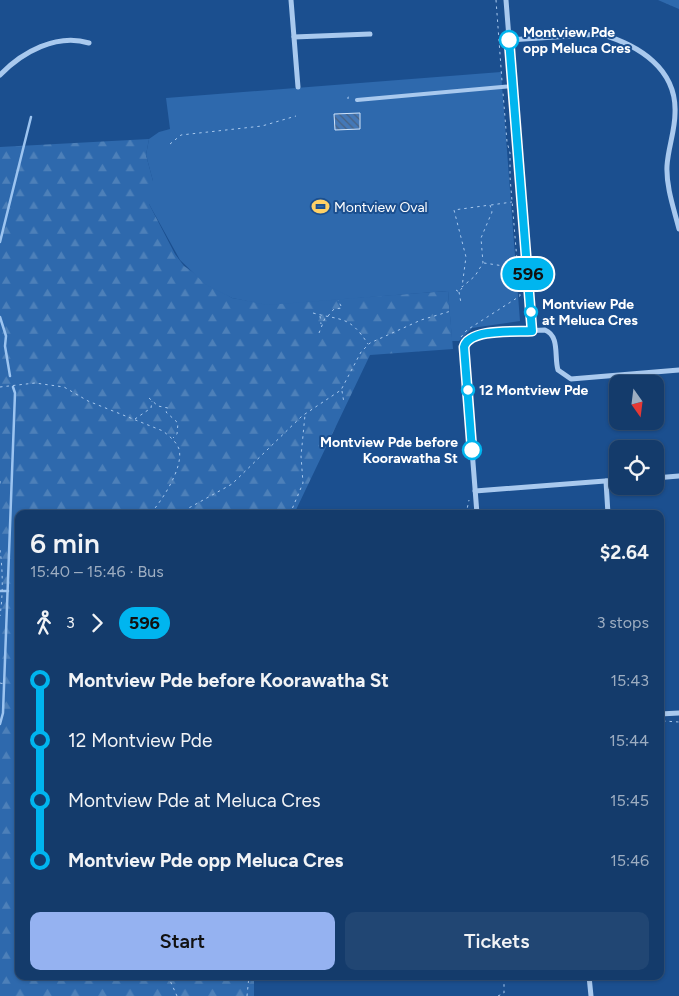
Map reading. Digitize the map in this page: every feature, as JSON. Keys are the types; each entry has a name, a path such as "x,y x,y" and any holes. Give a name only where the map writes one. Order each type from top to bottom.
{"street":[{"path":"291,0 298,87"},
{"path":"506,0 532,331"},
{"path":"294,37 370,34"},
{"path":"509,40 600,34 611,37 654,60 666,74 672,87 675,102 667,167 668,188 679,229"},
{"path":"0,74 18,58 38,46 77,39 89,43"},
{"path":"477,510 464,347 471,337 482,334 545,330 553,335 558,370 571,379 679,370"},
{"path":"664,477 679,476"},
{"path":"606,481 608,510"},
{"path":"475,491 609,481"},
{"path":"664,714 679,713"},
{"path":"589,980 591,996"}],"lane":[{"path":"357,100 513,86"}],"path":[{"path":"467,330 520,296 510,153 507,142 496,0"},
{"path":"170,144 182,135 262,126 296,116"},
{"path":"450,209 512,202"},
{"path":"461,303 458,291 475,276 483,263 481,238 492,212 490,205"},
{"path":"454,210 466,257 462,288"},
{"path":"483,263 517,268"},
{"path":"321,324 334,309 342,308 338,300"},
{"path":"185,510 232,484 306,414 341,390 361,352 369,344 421,320 451,311"},
{"path":"313,313 346,320 357,327 369,344"},
{"path":"319,333 320,315"},
{"path":"0,387 35,382 64,387 88,401 163,431 179,449 180,458 167,492 153,510"},
{"path":"341,390 344,404"},
{"path":"148,398 158,406 163,405 168,408 166,412 168,416 178,423 177,434 172,439"},
{"path":"134,419 151,408 152,401"},
{"path":"292,510 303,482 301,456 306,414"},
{"path":"0,550 0,576 4,591 0,616"},
{"path":"0,683 4,684"},
{"path":"664,721 679,722"},
{"path":"170,980 177,996"},
{"path":"247,996 249,980"},
{"path":"498,996 504,993 504,980"}],"green space":[{"path":"658,0 679,0 679,9"},
{"name":"Montview Oval","path":"501,72 520,321 472,328 459,341 452,341 448,291 267,305 232,298 205,284 180,260 149,204 149,181 153,181 146,155 149,139 159,132 170,129 166,98"},
{"path":"149,139 146,155 153,181 149,181 149,204 175,254 184,266 232,298 267,304 448,291 453,349 370,355 296,510 15,510 15,980 254,980 254,996 0,996 0,147"}],"building":[{"path":"360,113 360,129 335,130 334,114"}],"waterway":[{"path":"0,242 31,117"},
{"path":"0,317 6,336 5,346 10,376"},
{"path":"0,724 3,713 15,393 13,387"},
{"path":"0,591 8,591"}],"bus line":[{"name":"596","path":"472,450 464,347 466,342 471,337 482,334 532,331 509,40"}],"place":[{"name":"Montview Pde opp Meluca Cres","path":"509,40"},
{"name":"Montview Oval","path":"320,207"},
{"name":"Montview Pde at Meluca Cres","path":"531,312"},
{"name":"12 Montview Pde","path":"468,390"},
{"name":"Montview Pde before Koorawatha St","path":"472,450"}]}
